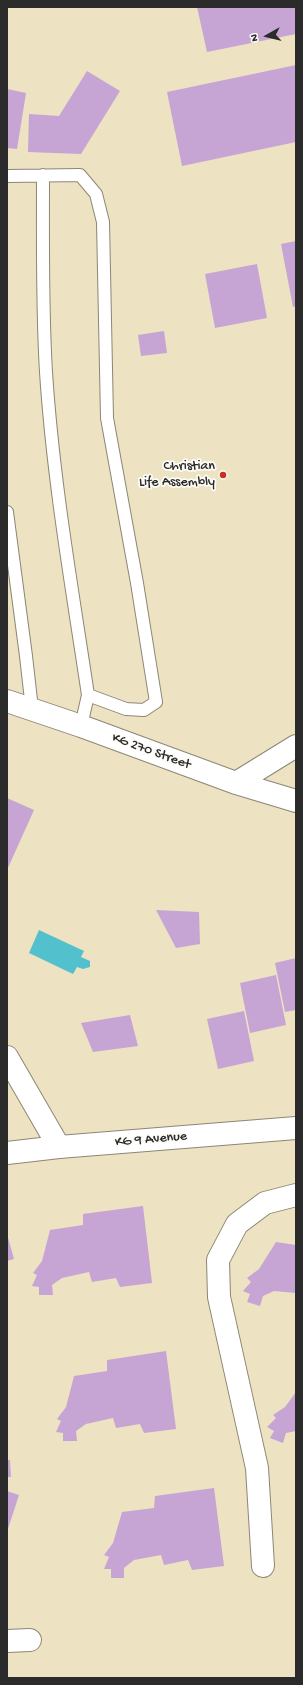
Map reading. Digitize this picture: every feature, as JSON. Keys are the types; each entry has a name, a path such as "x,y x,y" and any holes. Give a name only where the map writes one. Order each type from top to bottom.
{"street":[{"name":"KG 270 Street","path":"7,701 81,726 236,783 296,801"},
{"path":"236,783 296,746"},
{"path":"7,1057 59,1147"},
{"name":"KG 9 Avenue","path":"7,1153 59,1147 296,1128"},
{"path":"263,1566 257,1468 219,1297 218,1260 237,1224 265,1202 296,1195"},
{"path":"7,1642 30,1640"}],"lane":[{"path":"7,176 80,175 96,194 103,222 107,418 137,583 156,702 144,710 126,709 88,696"},
{"path":"43,176 43,268 46,372 55,473 88,696 81,726"},
{"path":"7,512 32,709"}],"water":[{"path":"39,930 84,951 81,957 90,961 90,967 83,969 77,967 73,974 29,953"}],"building":[{"path":"197,7 295,7 296,34 207,52"},
{"path":"296,65 296,142 182,166 167,92"},
{"path":"87,71 120,91 81,154 28,152 29,114 59,116"},
{"path":"7,89 26,93 17,149 7,148"},
{"path":"296,241 296,306 293,307 281,244"},
{"path":"257,264 267,318 215,328 205,274"},
{"path":"164,331 167,353 141,356 138,335"},
{"path":"7,798 34,810 7,870"},
{"path":"156,910 199,912 200,944 176,948"},
{"path":"296,958 296,1010 285,1012 275,963"},
{"path":"276,975 286,1025 250,1033 240,983"},
{"path":"244,1011 254,1061 218,1069 207,1019"},
{"path":"130,1015 138,1046 93,1052 81,1023"},
{"path":"143,1206 152,1283 120,1287 116,1278 92,1282 89,1272 62,1278 52,1285 53,1295 39,1295 39,1287 32,1286 37,1275 33,1273 42,1261 50,1230 83,1225 83,1214"},
{"path":"7,1234 14,1259 7,1261"},
{"path":"276,1242 296,1245 296,1293 274,1291 263,1296 260,1306 247,1302 250,1294 243,1291 251,1282 247,1278 259,1269"},
{"path":"166,1351 176,1429 144,1433 140,1424 116,1428 113,1418 86,1424 76,1431 77,1441 63,1441 63,1433 56,1432 61,1421 57,1419 66,1407 74,1376 107,1371 107,1360"},
{"path":"296,1392 296,1431 286,1433 283,1443 270,1438 274,1431 267,1427 276,1418 273,1415 285,1407"},
{"path":"7,1460 10,1460 11,1477 7,1477"},
{"path":"214,1488 224,1566 192,1570 188,1560 164,1565 161,1555 134,1560 124,1568 124,1578 111,1578 111,1569 104,1569 109,1557 104,1555 113,1543 122,1512 154,1508 155,1496"},
{"path":"7,1491 19,1495 7,1532"}],"place":[{"name":"Christian Life Assembly","path":"223,475"}]}
